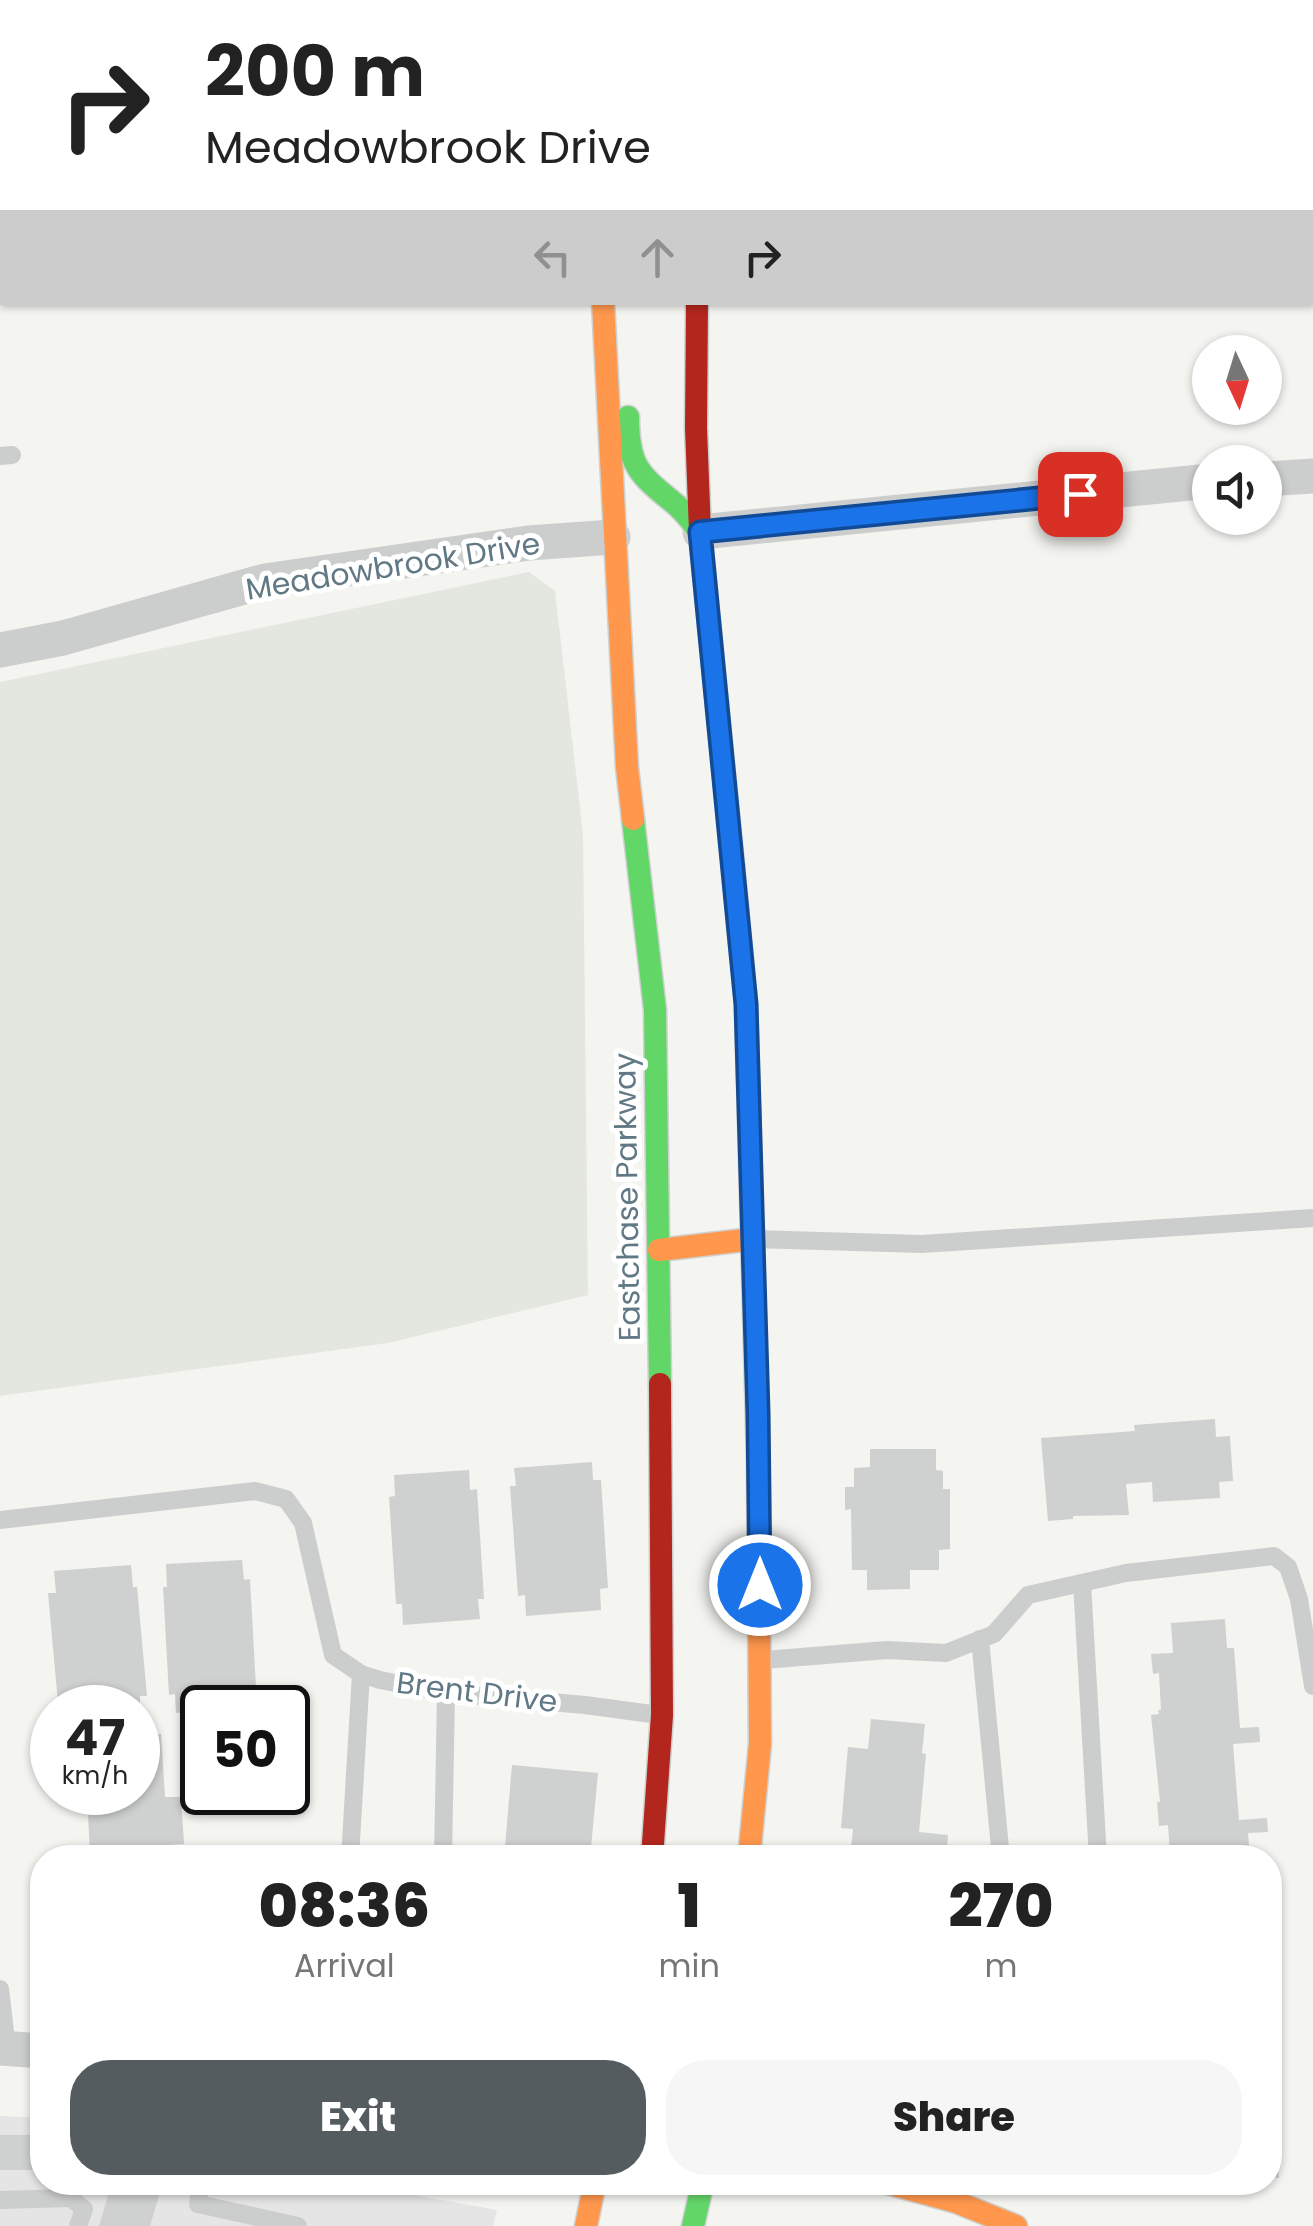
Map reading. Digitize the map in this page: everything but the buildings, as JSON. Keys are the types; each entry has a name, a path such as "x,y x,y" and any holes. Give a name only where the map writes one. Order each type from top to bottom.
{"main road":[{"name":"Eastchase Parkway","path":"603,305 627,767 654,1010 662,1716 653,1845"},
{"path":"624,305 628,432 636,468 700,532"},
{"path":"697,305 700,532 746,1004 758,1413 760,1661 760,1744 751,1845"},
{"path":"659,1250 753,1240"},
{"path":"586,2226 592,2195"},
{"path":"694,2226 700,2195"},
{"path":"930,2195 956,2202 985,2220 1016,2226"}],"street":[{"path":"1282,477 1313,476"},
{"path":"700,532 1192,483"},
{"name":"Meadowbrook Drive","path":"0,650 62,638 264,580 530,543 613,536"},
{"path":"3,2048 30,2050"}],"lane":[{"path":"753,1240 922,1244 1313,1218"},
{"name":"Brent Drive","path":"0,1520 254,1491 286,1498 303,1523 333,1655 361,1674 446,1693 662,1716"},
{"path":"760,1661 886,1650 946,1653 994,1634 1028,1595 1126,1573 1274,1556 1288,1567 1300,1599 1313,1686"},
{"path":"1082,1583 1097,1845"},
{"path":"980,1639 1000,1845"},
{"path":"351,1845 361,1674"},
{"path":"444,1845 446,1693"},
{"path":"0,1989 3,2048"},
{"path":"199,2195 198,2204 211,2217 298,2226"},
{"path":"0,2200 71,2198 84,2209 78,2226"}],"shaded area":[{"path":"529,572 555,591 583,834 588,1295 388,1343 0,1396 0,682"},
{"path":"0,2116 30,2117 30,2195 414,2195 497,2210 493,2226 0,2226"}],"traffic: fast":[{"path":"628,417 630,447 638,467 700,532"},
{"path":"633,819 655,1010 660,1384"},
{"path":"733,866 746,1004 758,1460"},
{"path":"693,2226 700,2195"}],"traffic: slow":[{"path":"603,305 633,819"},
{"path":"659,1250 753,1239"},
{"path":"750,1845 760,1744 758,1460"},
{"path":"586,2226 592,2195"},
{"path":"930,2195 1016,2226"}],"traffic: jam":[{"path":"697,305 700,532 733,866"},
{"path":"653,1845 662,1715 660,1384"}],"route":[{"path":"760,1585 746,1004 700,532 1080,494"}]}
